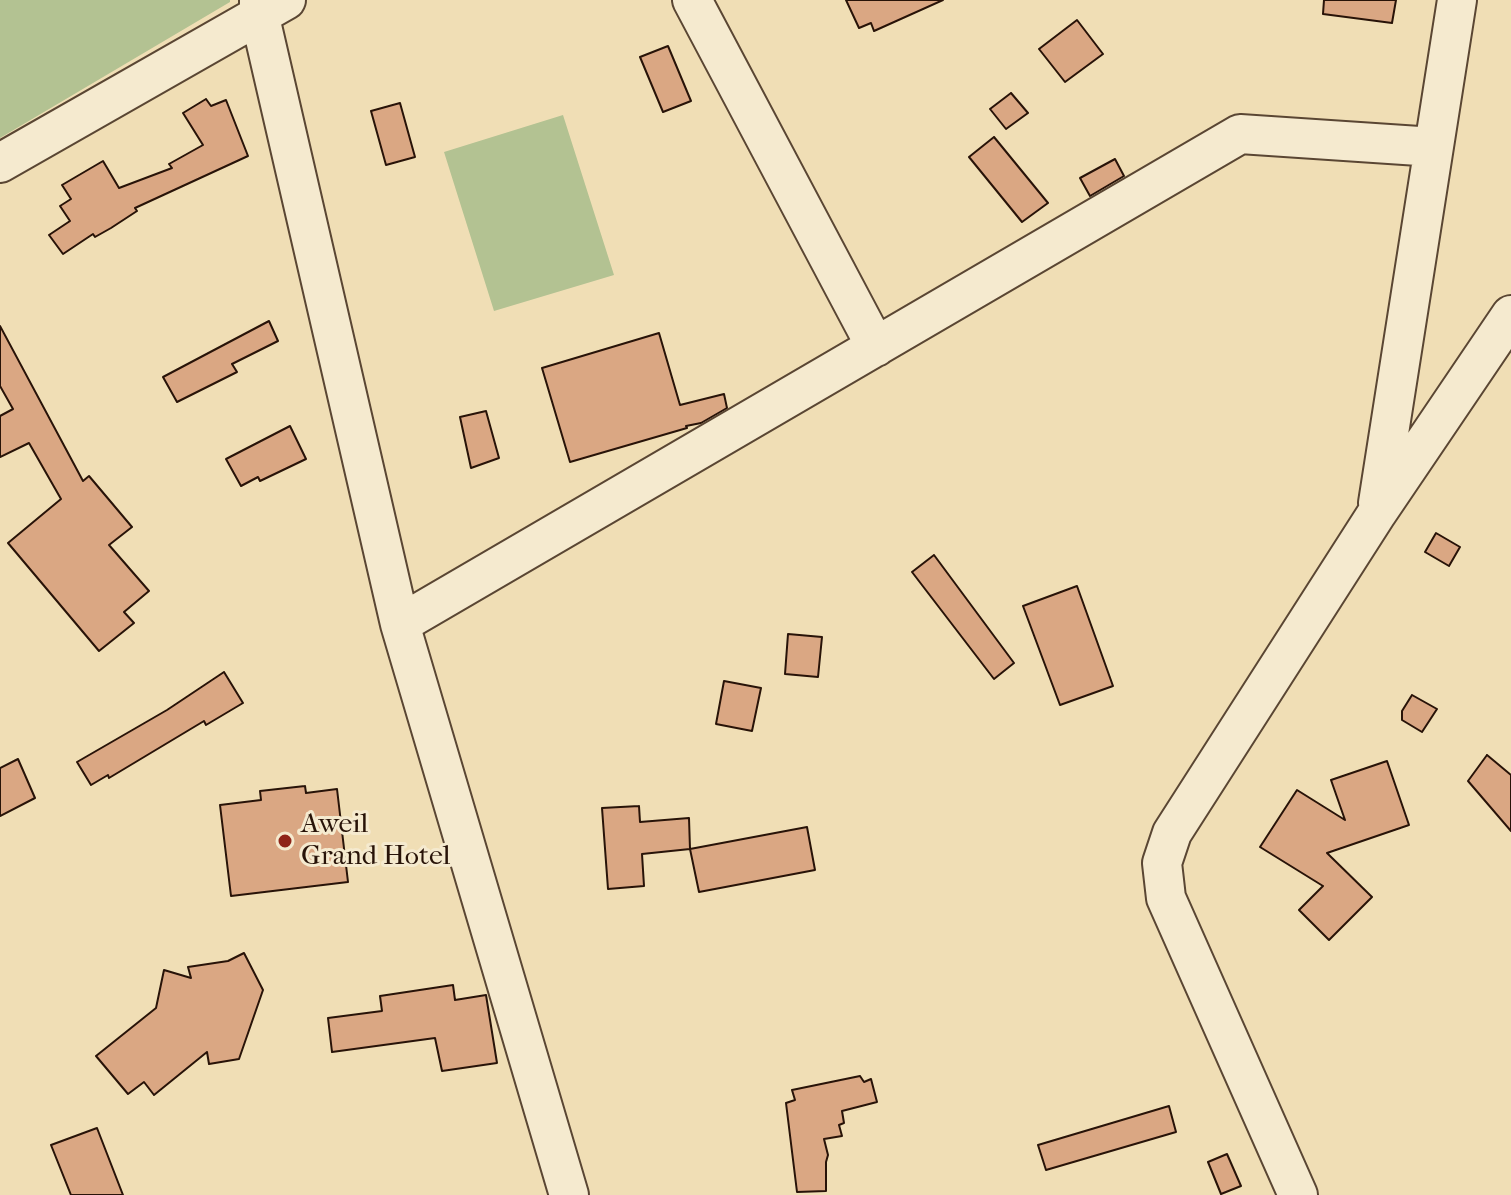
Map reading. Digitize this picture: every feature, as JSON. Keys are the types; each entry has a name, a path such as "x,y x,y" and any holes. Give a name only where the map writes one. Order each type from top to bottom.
{"street":[{"path":"692,0 876,347"},
{"path":"1377,513 1457,0"},
{"path":"0,163 268,4 400,624 569,1195"},
{"path":"400,624 1240,134 1434,147"},
{"path":"1298,1195 1166,898 1162,863 1172,833 1377,513 1511,315"}],"green space":[{"path":"0,0 230,0 230,2 0,138"},
{"path":"563,115 614,275 494,311 444,152"}],"building":[{"path":"846,0 943,0 874,31 871,23 859,28"},
{"path":"1324,0 1396,0 1392,23 1323,14"},
{"path":"1077,20 1103,54 1065,82 1039,49"},
{"path":"668,46 691,101 663,112 640,57"},
{"path":"1011,93 1028,113 1006,129 990,109"},
{"path":"206,99 211,106 226,100 248,156 135,208 137,211 111,228 95,237 93,234 63,254 49,235 70,221 60,206 71,199 62,185 103,161 119,188 172,168 169,164 203,145 183,113"},
{"path":"400,103 415,157 386,165 371,111"},
{"path":"994,137 1048,203 1022,222 969,157"},
{"path":"1115,159 1124,176 1090,196 1080,178"},
{"path":"269,321 278,341 232,364 237,372 177,402 163,377"},
{"path":"0,326 83,481 89,476 132,527 109,545 149,591 124,612 134,623 99,651 8,543 61,499 29,443 0,457 0,416 13,409 0,386"},
{"path":"659,333 680,405 724,394 727,408 687,428 570,462 542,368"},
{"path":"486,411 499,458 471,468 460,417"},
{"path":"290,426 306,459 260,481 258,477 241,486 226,459"},
{"path":"1436,533 1460,547 1449,566 1425,552"},
{"path":"934,555 1014,663 994,679 912,572"},
{"path":"1077,586 1113,686 1060,705 1023,606"},
{"path":"788,634 822,637 818,677 785,674"},
{"path":"224,672 243,703 206,725 204,721 109,778 108,775 91,785 77,762 167,710"},
{"path":"724,681 761,688 752,731 716,724"},
{"path":"1412,695 1437,709 1422,732 1402,720 1402,711"},
{"path":"1487,755 1511,775 1511,831 1468,781"},
{"path":"18,759 35,798 0,816 0,768"},
{"path":"1387,761 1409,825 1327,853 1372,897 1329,940 1299,910 1323,886 1260,847 1297,790 1345,820 1331,780"},
{"path":"305,786 306,793 337,789 348,882 231,896 220,805 261,800 260,791"},
{"path":"639,806 640,822 689,818 690,849 642,854 644,886 608,889 602,808"},
{"path":"807,827 815,870 699,892 690,849"},
{"path":"244,953 263,990 239,1059 209,1064 207,1052 154,1095 144,1082 128,1094 96,1056 156,1008 164,970 191,978 188,967 228,961"},
{"path":"453,985 455,1000 486,995 497,1063 442,1071 435,1038 332,1052 328,1018 382,1011 380,996"},
{"path":"860,1076 864,1082 871,1079 877,1102 842,1111 844,1123 839,1125 842,1136 824,1139 828,1155 826,1191 797,1192 786,1103 795,1100 792,1090"},
{"path":"1169,1106 1176,1132 1046,1170 1038,1145"},
{"path":"97,1128 123,1195 71,1195 51,1145"},
{"path":"1227,1154 1241,1186 1221,1194 1208,1162"}],"place":[{"name":"Aweil Grand Hotel","path":"285,841"}]}
